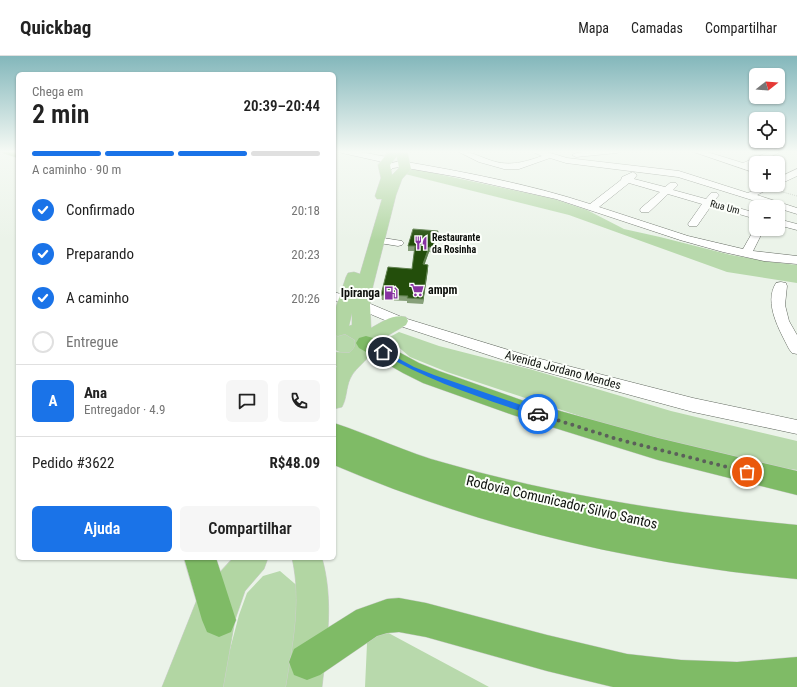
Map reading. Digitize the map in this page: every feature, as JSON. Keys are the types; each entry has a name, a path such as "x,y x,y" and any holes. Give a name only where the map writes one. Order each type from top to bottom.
{"highway":[{"path":"353,353 411,368 431,377 572,425 704,461 797,483"},
{"name":"Rodovia Comunicador Silvio Santos","path":"336,434 384,454 444,474 514,494 663,524 797,540"},
{"name":"Rodovia Comunicador Silvio Santos","path":"336,454 400,480 538,521 616,538 688,550 797,563"},
{"path":"201,560 221,600"},
{"path":"306,674 368,622 387,616 399,615 426,620 547,653 627,672 688,680 738,681 797,676"}],"main road":[{"path":"353,353 348,301 367,230 386,180"},
{"path":"336,396 353,353 356,332 336,331 348,301 377,240 395,180"},
{"path":"353,353 399,321"},
{"path":"187,685 221,600 251,560"},
{"path":"306,560 312,582 312,612 306,674"}],"street":[{"path":"493,180 592,207 684,238 746,254 797,260"},
{"name":"Rua Um","path":"592,207 625,180"},
{"name":"Rua Um","path":"638,180 667,191 749,214"},
{"path":"700,180 797,211"},
{"path":"645,210 677,181"},
{"path":"693,224 716,192"},
{"path":"749,196 757,192"},
{"path":"785,224 797,227"},
{"path":"746,254 756,236"},
{"path":"377,240 398,243"},
{"path":"781,286 778,305 782,321 797,349"},
{"name":"Avenida Jordano Mendes","path":"348,301 399,321 529,362 693,405 797,427"}],"path":[{"path":"785,192 797,196"}],"green space":[{"path":"431,180 468,180 554,199 587,210 624,229 731,255 797,265 797,283 727,272 569,215"},
{"path":"399,332 439,346 533,370 671,411 797,441 797,470 767,466 622,430 447,372 410,357 388,338"},
{"path":"350,333 359,345 350,354 337,351 336,334"},
{"path":"280,571 301,589 291,687 220,687 239,615 247,593 263,576"},
{"path":"368,622 489,687 365,687"}],"building":[{"path":"413,229 438,231 435,248 429,247 423,264 428,265 423,299 407,298 408,296 381,295 388,267 412,269 415,246 408,246"}],"way so far":[{"path":"538,414 617,439 747,472"}],"place":[{"name":"Restaurante da Rosinha","path":"421,243"},
{"name":"ampm","path":"417,290"},
{"name":"Ipiranga","path":"391,293"}],"route":[{"path":"383,352 411,368 431,377 538,414"}]}
